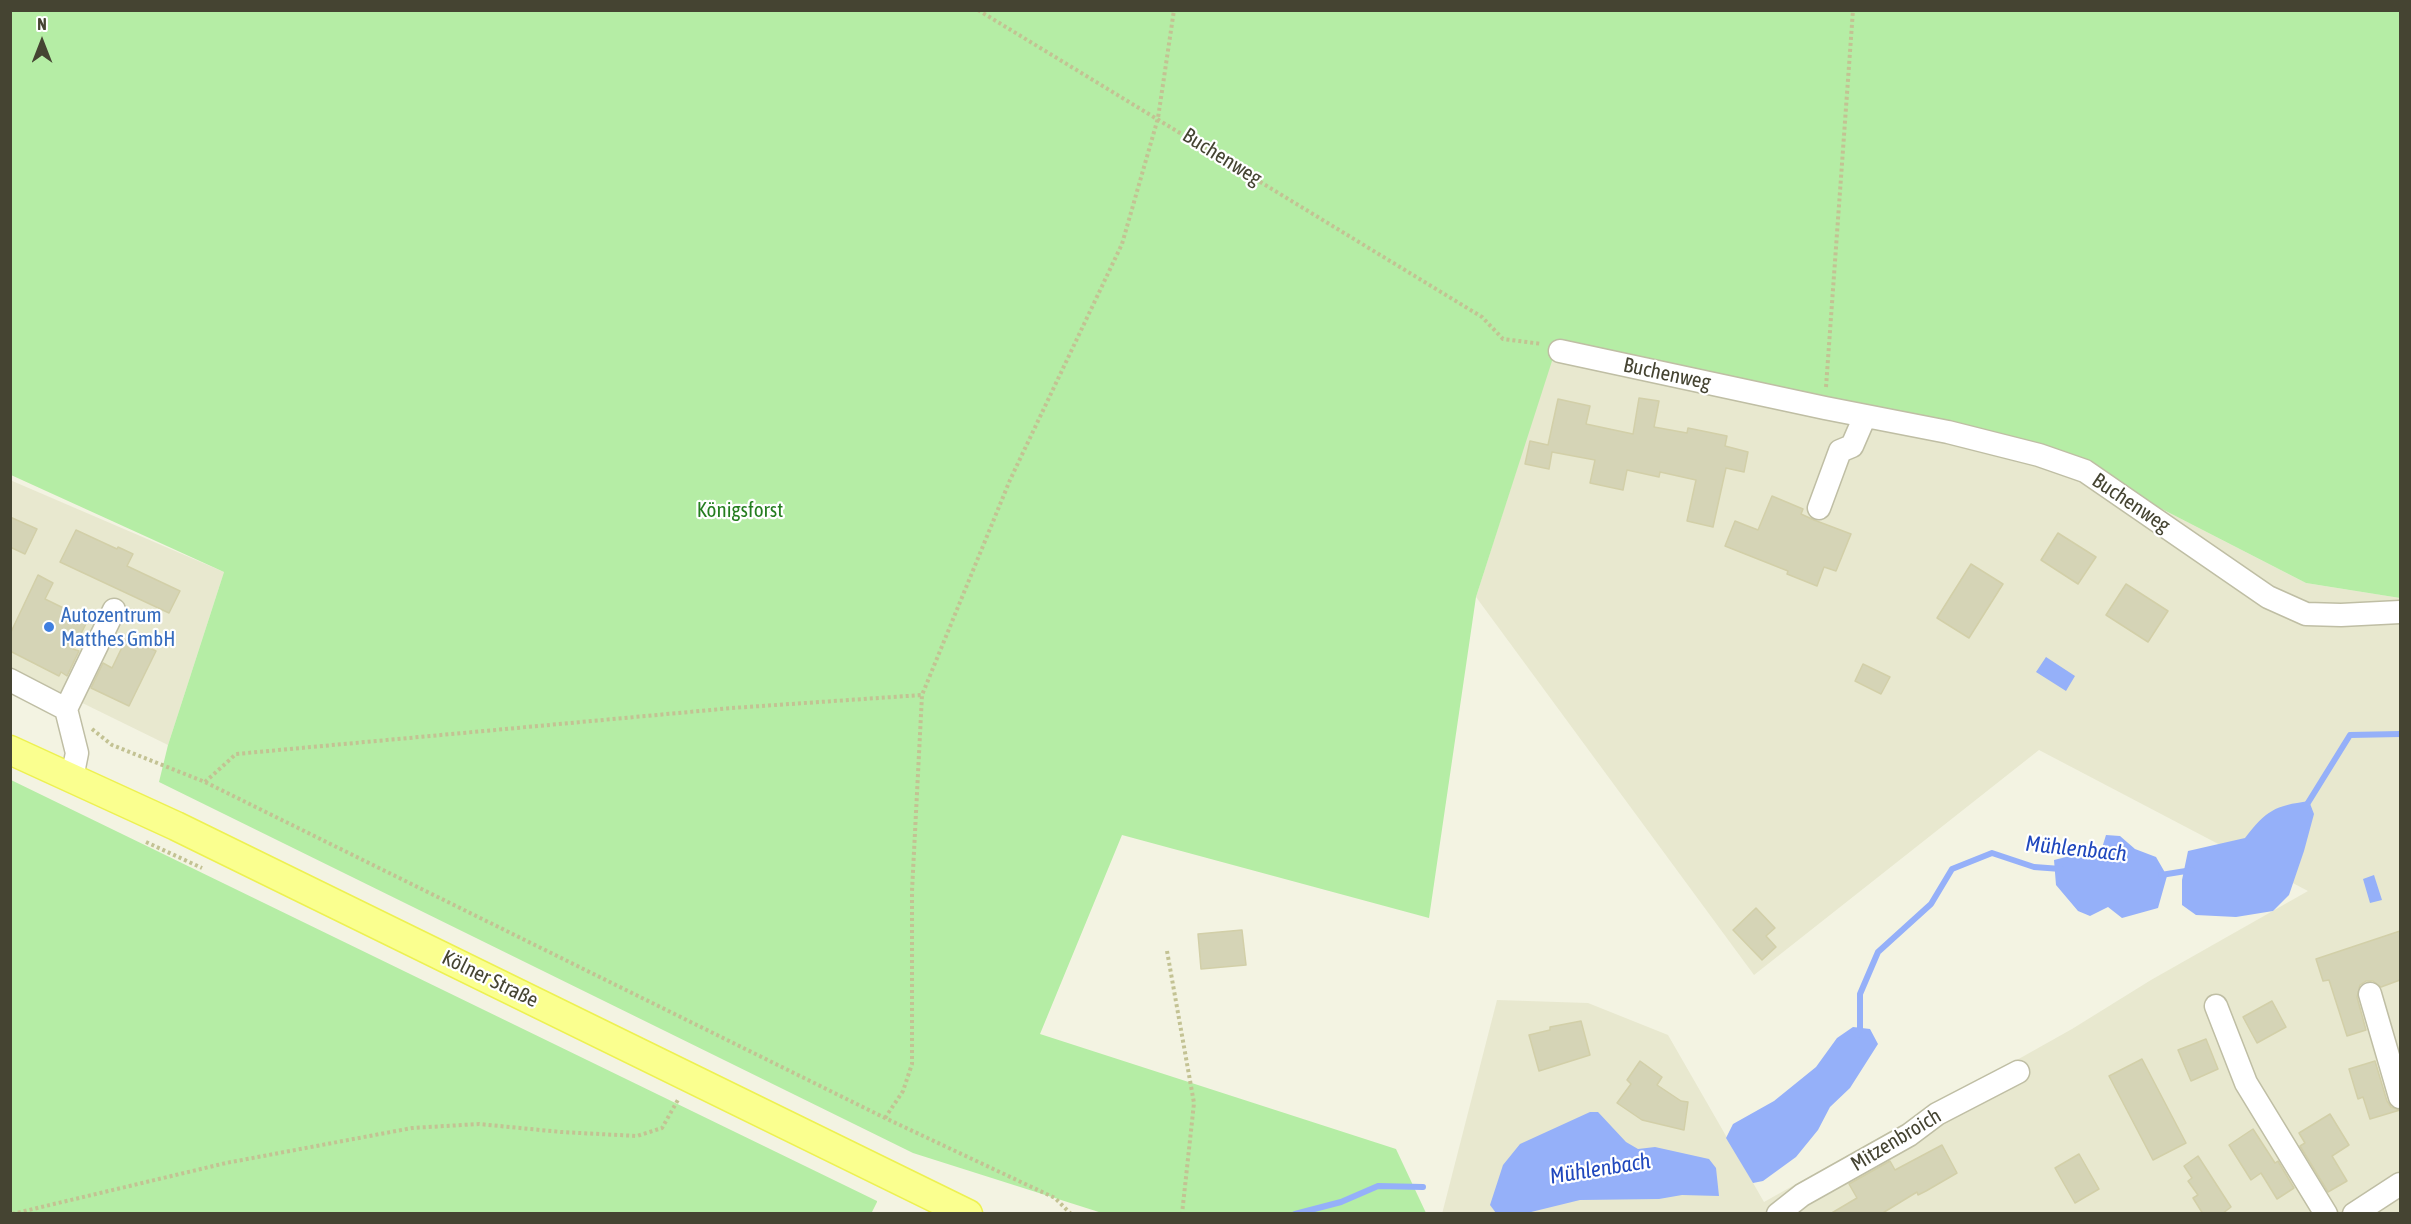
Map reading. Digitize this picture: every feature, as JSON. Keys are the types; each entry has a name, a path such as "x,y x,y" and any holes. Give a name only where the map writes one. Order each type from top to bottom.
{"main road":[{"name":"Kölner Straße","path":"10,750 229,852 968,1214"}],"street":[{"name":"Buchenweg","path":"1560,351 1948,432 2028,452 2085,471 2268,597 2306,614 2400,612"},
{"path":"1818,508 1840,451 1852,446 1865,416"},
{"path":"72,778 77,753 66,709 114,610"},
{"path":"10,680 66,709"},
{"path":"2370,994 2400,1097"},
{"path":"2216,1006 2246,1083 2326,1214"},
{"name":"Mitzenbroich","path":"1778,1214 1802,1195 1909,1135 1937,1114 2018,1072"},
{"path":"2354,1214 2398,1192"}],"path":[{"name":"Buchenweg","path":"978,10 1482,317 1503,339 1536,342 1560,351"},
{"path":"885,1118 903,1091 912,1064 912,891 922,694 1010,480 1122,244 1158,118 1174,10"},
{"path":"1825,408 1853,10"},
{"path":"206,782 237,754 732,708 922,694"},
{"path":"66,709 112,745 206,782 885,1118 1055,1198 1071,1214"},
{"path":"1167,951 1194,1103 1182,1214"},
{"path":"12,1214 226,1163 412,1128 479,1124 637,1136 662,1128 680,1098"}],"shaded area":[{"path":"1551,361 2080,467 2306,583 2400,598 2400,1213 1442,1214 1497,1000 1588,1003 1668,1035 1764,1202 2072,1029 2151,980 2308,891 2039,750 1754,975 1476,597"},
{"path":"10,480 224,572 168,745 11,668"}],"green space":[{"name":"Königsforst","path":"10,11 2400,11 2400,598 2306,583 2080,467 1552,361 1476,597 1429,918 1122,835 1040,1034 1396,1149 1426,1213 1102,1213 913,1153 159,782 168,745 224,572 11,475"},
{"path":"11,780 877,1202 871,1214 11,1213"}],"water":[{"path":"2046,657 2075,676 2066,691 2036,672"},
{"path":"2309,801 2314,814 2304,851 2289,895 2273,911 2236,917 2196,915 2182,905 2182,880 2188,851 2245,838 2259,821 2272,811 2287,805"},
{"path":"2106,835 2120,836 2135,849 2156,857 2167,876 2158,908 2122,918 2108,907 2090,916 2078,911 2056,885 2054,860 2102,848"},
{"path":"2374,875 2382,900 2370,903 2363,879"},
{"path":"1853,1027 1870,1029 1878,1044 1850,1088 1830,1107 1818,1130 1796,1157 1763,1181 1753,1183 1726,1138 1733,1124 1774,1101 1816,1067 1837,1038"},
{"path":"1590,1112 1598,1112 1626,1142 1638,1149 1655,1147 1709,1159 1716,1168 1719,1196 1682,1195 1659,1199 1580,1200 1527,1213 1496,1213 1490,1205 1503,1165 1520,1144"}],"building":[{"path":"1639,398 1659,401 1654,427 1687,433 1688,428 1727,436 1725,446 1748,452 1744,472 1726,468 1713,527 1687,521 1696,480 1660,472 1659,477 1627,470 1623,490 1590,483 1595,460 1552,452 1549,469 1525,464 1530,441 1548,445 1558,399 1590,406 1586,424 1633,434"},
{"path":"1772,496 1803,509 1801,514 1851,534 1836,571 1824,567 1817,586 1787,574 1788,571 1725,546 1735,521 1758,530"},
{"path":"10,517 37,529 25,554 10,547"},
{"path":"76,530 133,554 127,566 180,591 169,613 60,562"},
{"path":"2058,533 2096,557 2078,584 2041,560"},
{"path":"1971,564 2003,584 1969,638 1937,618"},
{"name":"Autozentrum Matthes GmbH","path":"38,575 53,583 45,599 88,620 73,649 79,651 67,676 61,672 59,676 10,651 10,634"},
{"path":"2126,584 2168,611 2148,642 2106,615"},
{"path":"127,637 156,651 129,706 91,688 103,663 112,668"},
{"path":"1863,664 1890,677 1881,694 1855,681"},
{"path":"1756,908 1775,928 1766,936 1776,947 1762,960 1733,930"},
{"path":"1242,930 1246,965 1201,969 1198,934"},
{"path":"2400,931 2400,980 2381,987 2373,981 2366,981 2360,985 2357,997 2366,1030 2347,1036 2329,980 2323,981 2316,959"},
{"path":"2272,1001 2286,1027 2257,1043 2243,1017"},
{"path":"1581,1021 1590,1055 1539,1071 1529,1035 1550,1030 1550,1027"},
{"path":"2206,1039 2218,1069 2191,1081 2178,1050"},
{"path":"2142,1059 2186,1143 2153,1160 2109,1076"},
{"path":"1640,1061 1662,1077 1657,1085 1681,1101 1688,1102 1684,1130 1642,1120 1617,1103 1631,1084 1627,1080"},
{"path":"2375,1061 2387,1101 2391,1107 2400,1110 2370,1119 2363,1097 2358,1099 2349,1069"},
{"path":"2330,1114 2349,1145 2332,1156 2347,1181 2328,1192 2300,1146 2305,1143 2299,1133"},
{"path":"2253,1129 2275,1163 2278,1161 2294,1188 2277,1199 2261,1173 2251,1180 2229,1145"},
{"path":"1942,1145 1957,1173 1918,1195 1917,1192 1881,1214 1830,1214 1857,1198 1849,1184 1890,1161 1895,1170"},
{"path":"2079,1154 2099,1189 2075,1203 2055,1168"},
{"path":"2198,1156 2231,1207 2222,1214 2203,1214 2193,1198 2198,1195 2188,1181 2192,1178 2184,1166"}],"waterway":[{"name":"Mühlenbach","path":"2306,806 2350,735 2400,734"},
{"name":"Mühlenbach","path":"1857,1035 1860,1028 1860,994 1878,952 1931,904 1952,869 1992,853 2034,867 2061,869"},
{"name":"Mühlenbach","path":"2161,875 2192,870"},
{"name":"Mühlenbach","path":"1295,1214 1341,1202 1378,1186 1423,1187"}],"place":[{"name":"Autozentrum Matthes GmbH","path":"49,627"}]}
